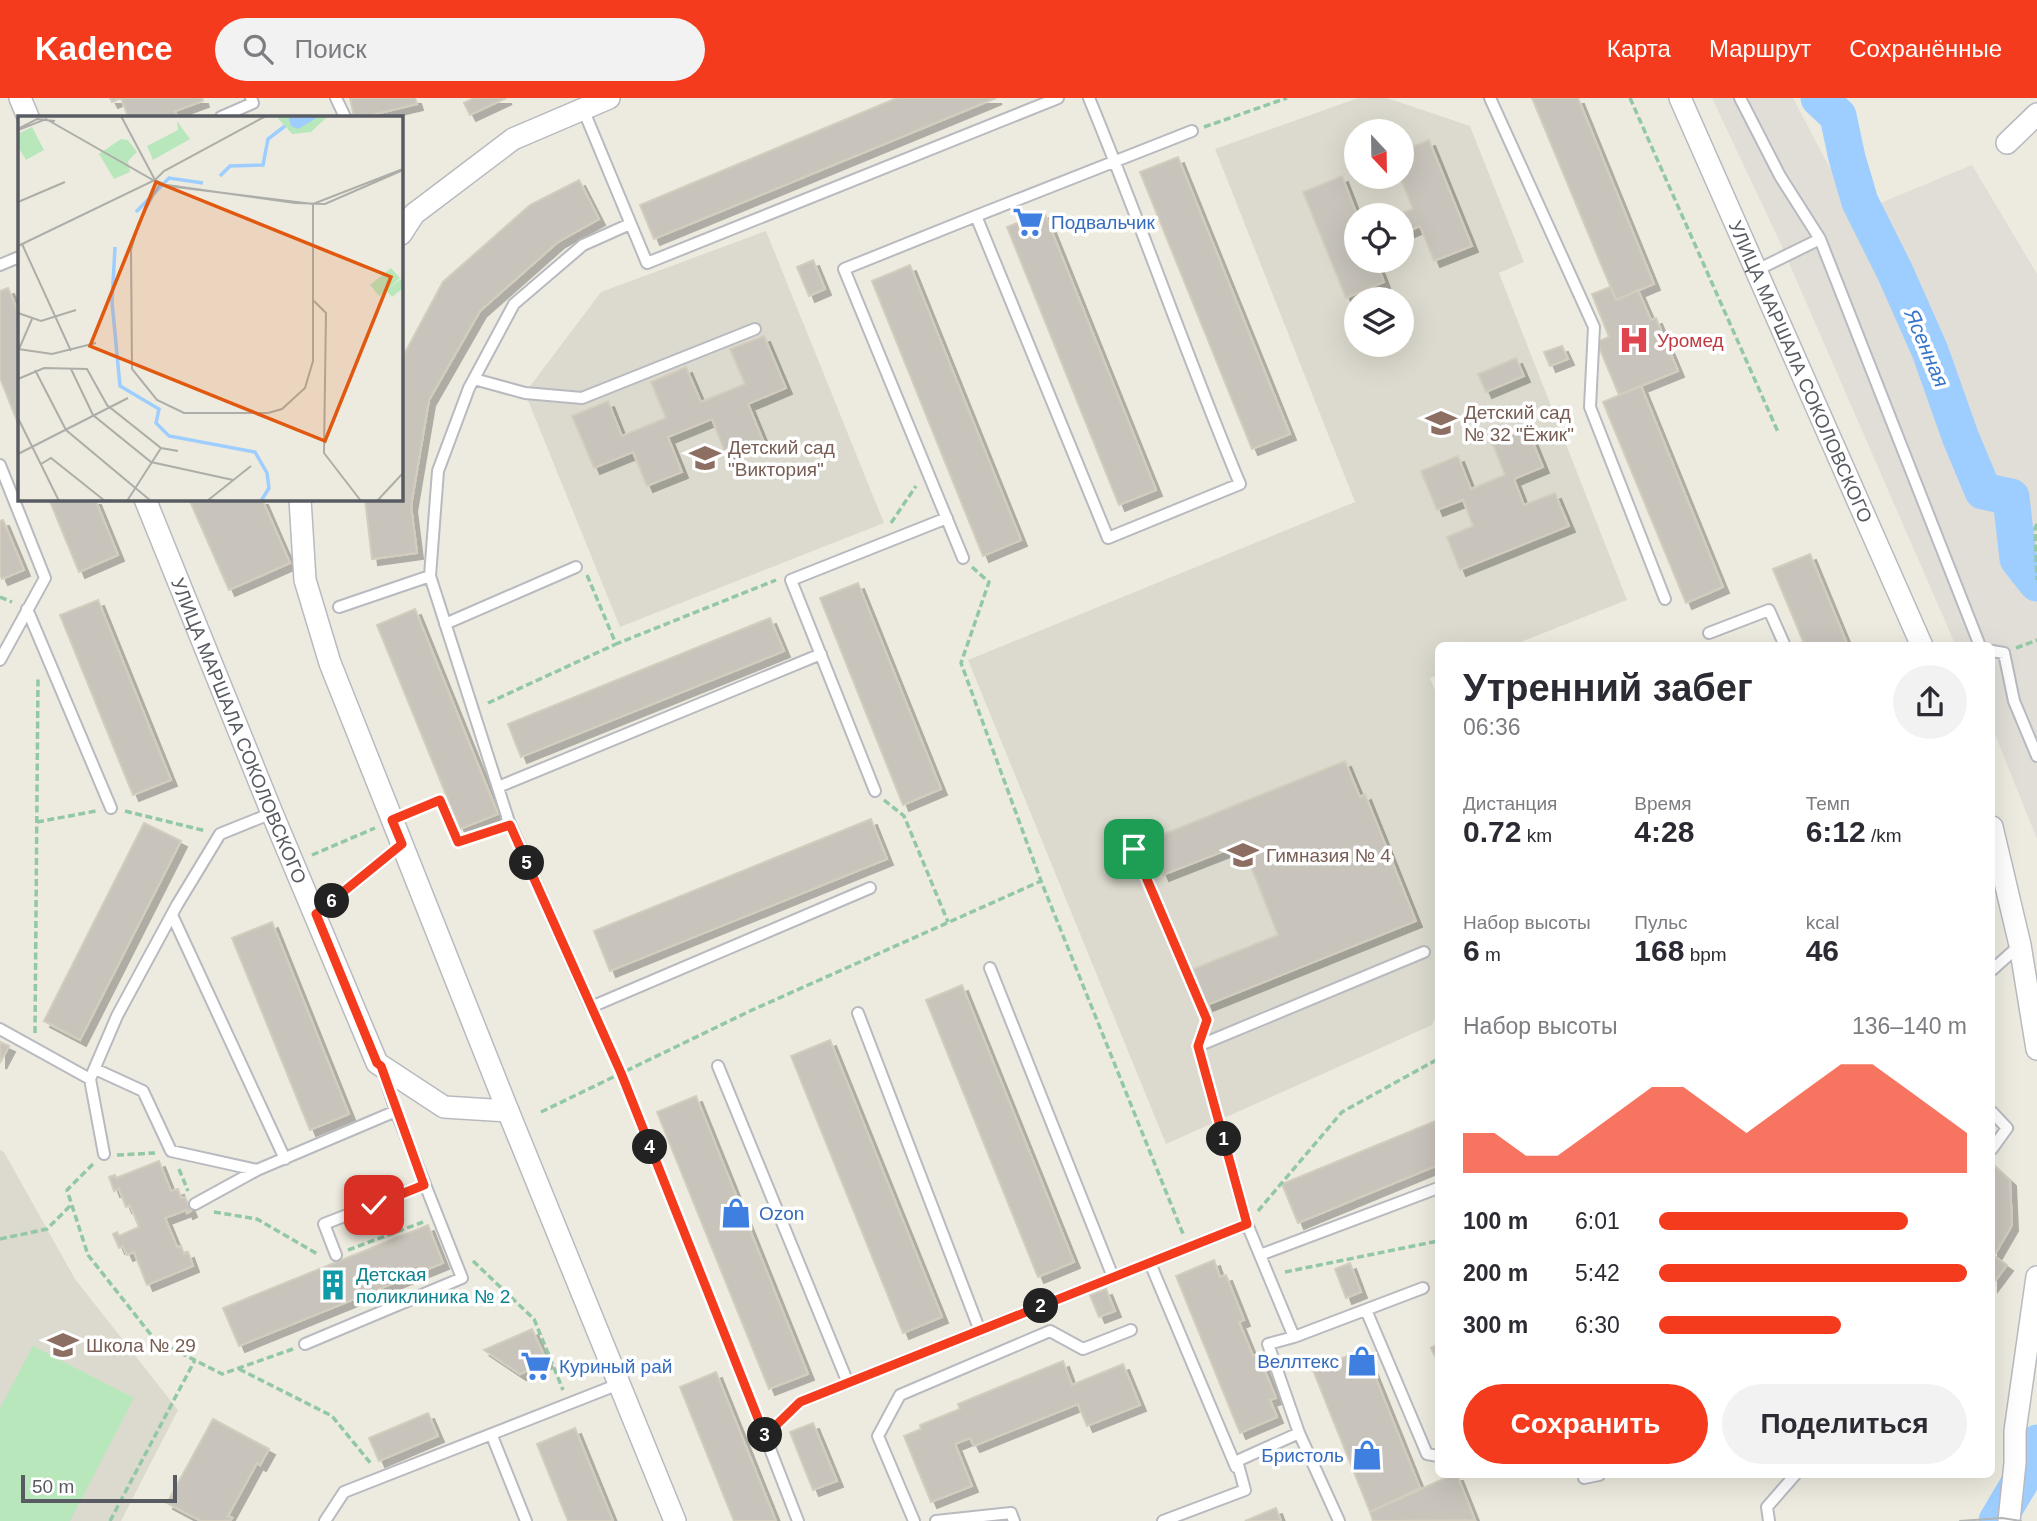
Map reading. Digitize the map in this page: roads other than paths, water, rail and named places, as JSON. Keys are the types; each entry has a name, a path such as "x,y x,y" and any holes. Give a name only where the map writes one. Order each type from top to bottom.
{"street":[{"path":"20,98 28,116"},
{"path":"402,230 414,214 513,139 606,98"},
{"name":"УЛИЦА МАРШАЛА СОКОЛОВСКОГО","path":"1680,98 1921,642"},
{"path":"2007,143 2037,114"},
{"name":"УЛИЦА МАРШАЛА СОКОЛОВСКОГО","path":"145,500 272,813 377,1063 381,1066"},
{"path":"300,500 305,580 330,663 675,1521"},
{"path":"1995,841 2020,945 2037,1049"},
{"path":"381,1066 444,1107 508,1111"},
{"path":"2009,1519 2015,1464 2015,1431 2037,1277"}],"lane":[{"path":"223,116 253,103 251,98"},
{"path":"335,98 344,116"},
{"path":"583,109 647,263 1058,98"},
{"path":"976,216 1108,538 1240,484 1089,98"},
{"path":"1490,98 1594,327 1590,407 1665,599"},
{"path":"1740,98 1780,176 1820,239 1978,642"},
{"path":"963,558 844,269 1192,131"},
{"path":"630,224 583,245 514,304 474,380 438,471 430,576 509,821 591,1007 870,888"},
{"path":"1756,271 1820,239"},
{"path":"0,265 18,257"},
{"path":"474,380 525,393 582,398 754,329"},
{"path":"0,465 44,578 0,660"},
{"path":"875,792 791,580 947,518"},
{"path":"445,624 576,567"},
{"path":"339,607 430,576"},
{"path":"27,609 111,808"},
{"path":"1709,633 1769,610 1783,642"},
{"path":"1995,652 2004,653 2014,701 2037,756"},
{"path":"498,787 821,654"},
{"path":"104,1154 92,1074 117,1016 220,834 272,813"},
{"path":"316,914 402,844"},
{"path":"1134,849 1207,1020 1198,1046 1247,1224 1294,1336"},
{"path":"172,915 285,1159"},
{"path":"1995,967 2020,945"},
{"path":"1198,1046 1424,952"},
{"path":"990,968 1113,1278"},
{"path":"858,1013 980,1331"},
{"path":"0,1029 35,1049 92,1074 143,1091 171,1151 257,1170"},
{"path":"305,1345 462,1278 424,1185 381,1066"},
{"path":"718,1066 848,1383"},
{"path":"195,1204 257,1170 396,1111"},
{"path":"1995,1115 2007,1128 1995,1145"},
{"path":"336,1255 324,1224 424,1185"},
{"path":"1260,1255 1435,1189"},
{"path":"798,1521 765,1436 800,1402 1247,1224"},
{"path":"1150,1263 1243,1482"},
{"path":"1339,1521 1299,1433 1268,1344 1423,1288"},
{"path":"1366,1310 1427,1454 1435,1455"},
{"path":"914,1521 878,1436 900,1395 1050,1331 1083,1349 1132,1330"},
{"path":"325,1521 344,1492 619,1384"},
{"path":"1163,1521 1245,1490 1237,1461 1299,1433"},
{"path":"492,1436 526,1521"},
{"path":"1769,1521 1767,1507 1792,1478"},
{"path":"936,1521 1011,1513 1014,1521"}],"waterway":[{"name":"Ясенная","path":"1819,98 1838,116 1860,202 1930,351 1983,491 2011,497 2018,559 2037,583"},
{"name":"Ясенная","path":"1997,1521 2036,1455 2037,1443"}],"tram line":[{"path":"1960,1521 2002,1518 2021,1521"}],"place":[{"name":"Подвальчик","path":"1028,222"},
{"name":"Уромед","path":"1634,340"},
{"name":"Детский сад № 32 \"Ёжик\"","path":"1441,423"},
{"name":"Детский сад \"Виктория\"","path":"705,458"},
{"name":"Гимназия № 4","path":"1243,855"},
{"name":"Ozon","path":"736,1213"},
{"name":"Детская поликлиника № 2","path":"333,1285"},
{"name":"Школа № 29","path":"63,1345"},
{"name":"Веллтекс","path":"1362,1361"},
{"name":"Куриный рай","path":"536,1366"},
{"name":"Бристоль","path":"1367,1455"}]}
